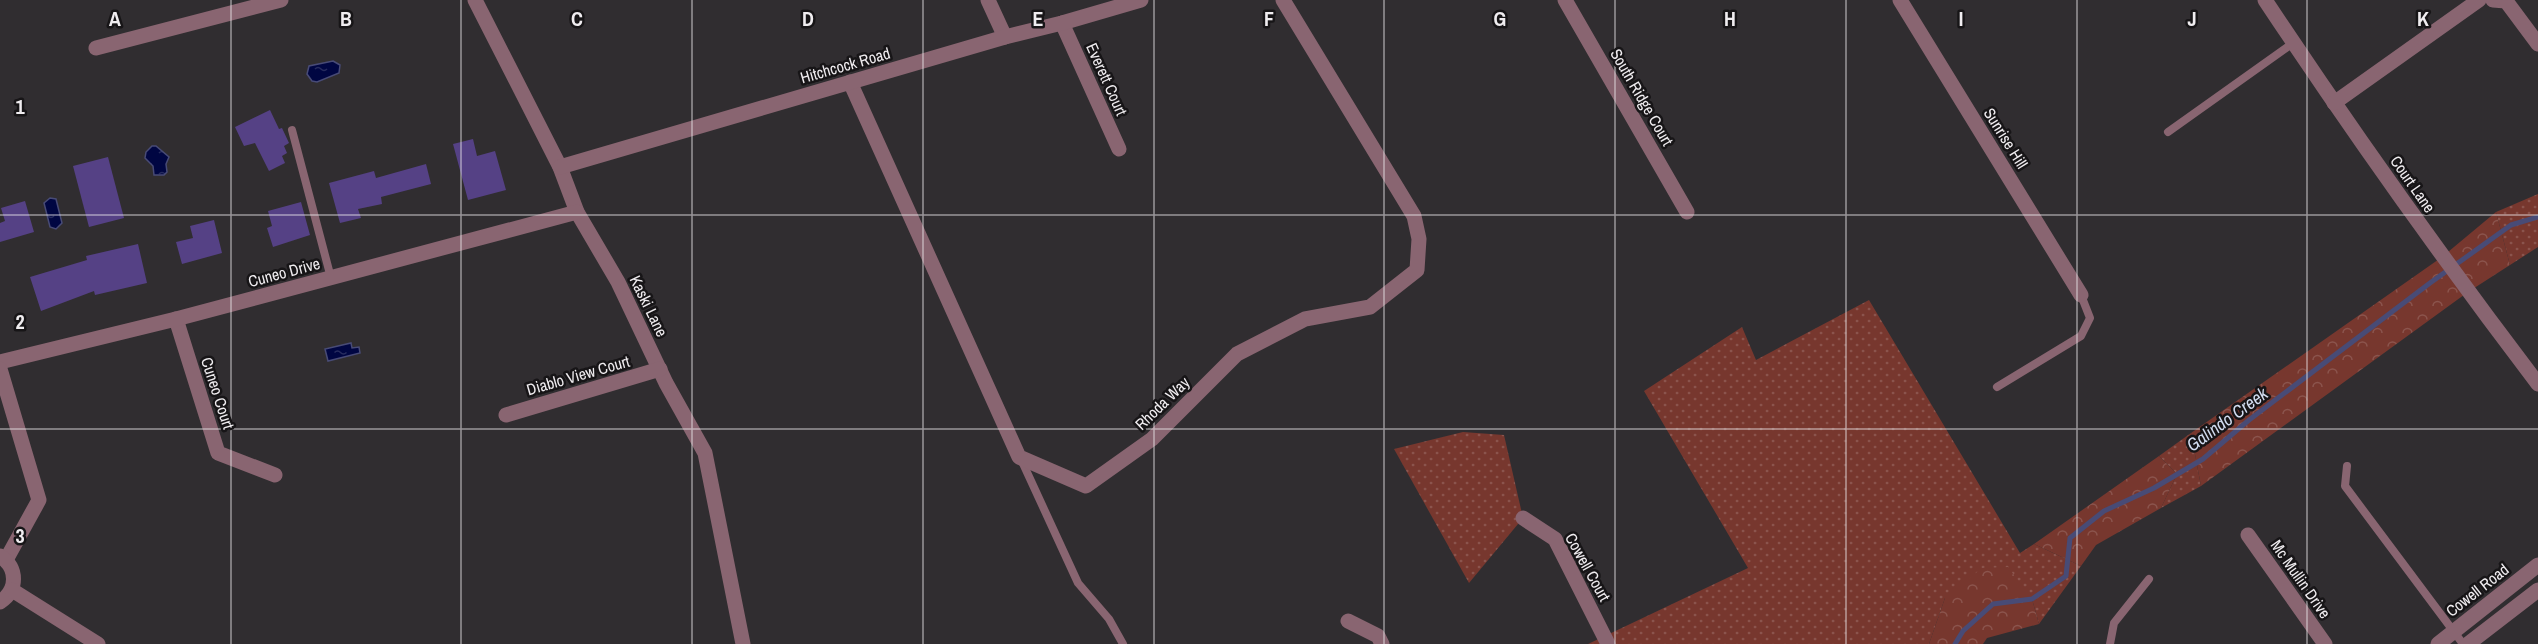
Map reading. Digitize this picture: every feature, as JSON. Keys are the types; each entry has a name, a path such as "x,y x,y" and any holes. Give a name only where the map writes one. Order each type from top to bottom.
{"street":[{"path":"96,48 281,0"},
{"name":"Kaski Lane","path":"475,0 560,167 577,212 618,282 666,383 705,453 738,644"},
{"path":"988,0 1005,37"},
{"name":"Hitchcock Road","path":"560,167 1005,37 1141,0"},
{"name":"Rhoda Way","path":"1019,457 1086,486 1152,439 1238,354 1305,320 1370,307 1417,270 1419,239 1414,216 1283,0"},
{"name":"South Ridge Court","path":"1565,0 1687,212"},
{"name":"Sunrise Hill","path":"1900,0 2081,295"},
{"name":"Court Lane","path":"2265,0 2334,104 2442,257 2538,384"},
{"path":"2334,104 2479,0"},
{"path":"2493,0 2506,2 2538,44"},
{"name":"Everett Court","path":"1062,23 1119,149"},
{"path":"850,82 1019,457"},
{"name":"Cuneo Drive","path":"0,362 176,320 577,212"},
{"name":"Cuneo Court","path":"176,320 218,453 275,475"},
{"path":"0,369 39,500 3,558 14,574 12,590 0,602"},
{"name":"Diablo View Court","path":"506,415 660,369"},
{"name":"Cowell Court","path":"1523,518 1555,539 1608,644"},
{"name":"Mc Mullin Drive","path":"2248,535 2325,644"},
{"name":"Cowell Road","path":"2438,644 2458,638 2538,565"},
{"path":"12,590 98,644"},
{"path":"2468,644 2538,590"},
{"path":"1348,621 1378,636 1382,644"}],"lane":[{"path":"2168,132 2293,43"},
{"path":"292,130 331,278"},
{"path":"1997,387 2081,336 2090,318 2081,295"},
{"path":"1019,457 1078,583 1109,619 1123,644"},
{"path":"2347,466 2345,486 2458,638"},
{"path":"2110,644 2114,623 2149,579"}],"green space":[{"path":"2538,194 2538,247 2510,265 2496,212"},
{"path":"2496,212 2510,265 2468,292 2201,486 2191,433 2442,257"},
{"path":"1869,300 2020,553 2034,544 2081,566 2039,624 2032,599 1945,598 1929,644 1588,644 1748,568 1644,391 1742,327 1756,360"},
{"path":"1463,432 1504,435 1523,518 1469,583 1394,449"},
{"path":"2191,433 2201,486 2161,508 2177,474 2159,456"},
{"path":"2159,456 2177,474 2161,508 2096,545 2081,566 2034,544"},
{"path":"2008,567 2032,599 2039,624 1987,638 1983,644 1929,644 1945,598 1982,568"}],"water":[{"path":"333,61 340,65 339,73 317,82 312,81 307,74 309,66"},
{"path":"152,146 156,146 169,157 166,164 167,172 164,175 154,175 153,166 145,158 146,152"},
{"path":"50,198 56,199 62,223 56,229 50,227 44,203"},
{"path":"351,343 352,348 359,347 360,353 328,361 325,349"}],"building":[{"path":"270,110 289,143 284,146 287,153 282,156 285,163 269,171 255,143 244,146 235,127"},
{"path":"473,139 477,156 495,151 506,190 468,200 453,144"},
{"path":"108,157 124,218 89,227 73,166"},
{"path":"426,164 431,184 381,197 382,204 358,209 361,218 340,223 329,183 374,171 376,178"},
{"path":"25,201 34,232 0,242 0,223 5,221 1,208"},
{"path":"301,202 310,235 273,247 267,228 272,226 268,211"},
{"path":"214,220 222,253 182,264 176,242 193,238 190,226"},
{"path":"138,244 147,283 95,295 94,291 41,311 30,277 87,260 86,256"}],"waterway":[{"name":"Galindo Creek","path":"1955,644 1963,631 1993,604 2032,599 2066,576 2070,538 2104,511 2154,488 2203,459 2249,420 2430,283 2511,225 2538,217"}]}
